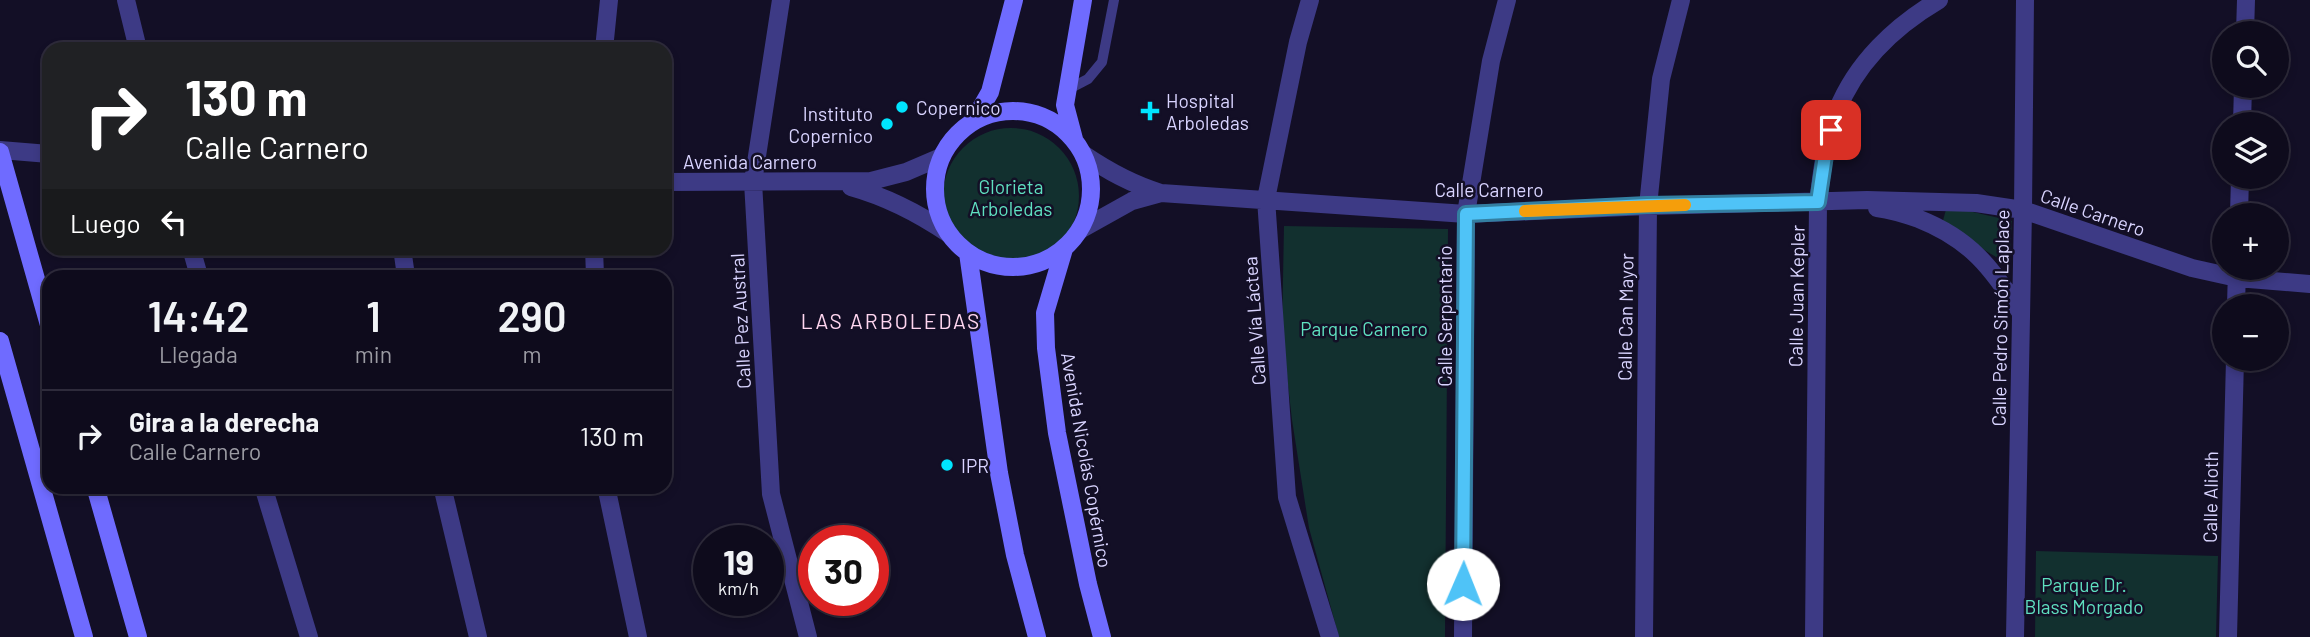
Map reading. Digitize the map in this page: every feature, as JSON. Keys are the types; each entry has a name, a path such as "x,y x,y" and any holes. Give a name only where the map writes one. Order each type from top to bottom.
{"main road":[{"path":"974,120 990,92 1014,0"},
{"path":"1078,147 1053,121 1027,111 1000,111 974,120 954,136 941,157 935,183 938,210 949,234 968,253 991,264 1017,267 1042,262 1064,248 1080,230 1087,215 1091,184 1065,105 1083,0"},
{"path":"0,151 42,300"},
{"name":"Avenida Nicolás Copérnico","path":"1064,248 1045,313 1046,348 1057,433 1088,584 1102,637"},
{"path":"968,253 999,474 1015,555 1037,637"},
{"path":"0,341 42,489"},
{"path":"43,494 84,637"},
{"path":"97,494 138,637"}],"street":[{"path":"126,0 136,42"},
{"path":"605,42 609,0"},
{"name":"Calle Pez Austral","path":"781,0 753,182 771,494 808,637"},
{"name":"Calle Vía Láctea","path":"1310,0 1298,42 1266,199 1287,497 1330,637"},
{"name":"Calle Serpentario","path":"1463,637 1466,214 1491,61 1507,0"},
{"name":"Calle Can Mayor","path":"1643,637 1647,205 1661,79 1681,0"},
{"name":"Calle Juan Kepler","path":"1814,637 1818,202 1826,149 1837,111 1852,82 1874,52 1895,30 1938,0"},
{"name":"Calle Pedro Simón Laplace","path":"2015,637 2025,0"},
{"path":"2245,21 2246,0"},
{"name":"Calle Carnero","path":"1078,147 1107,171 1133,184 1161,193 1466,214 1647,205 1867,200 1939,201 2023,210 2192,268 2212,270"},
{"path":"0,151 42,154"},
{"name":"Avenida Carnero","path":"672,182 871,181 906,172 941,157"},
{"name":"Avenida Carnero","path":"834,182 875,194 914,211 949,234"},
{"name":"Calle Carnero","path":"1080,230 1132,201 1161,193"},
{"name":"Calle Carnero","path":"1818,202 1889,209 1940,227 1976,252 1998,277 2021,313"},
{"name":"Calle Carnero","path":"2283,280 2310,284"},
{"name":"Calle Alioth","path":"2228,637 2235,371"},
{"path":"265,494 309,637"},
{"path":"444,494 478,637"},
{"path":"608,494 638,637"}],"lane":[{"path":"1068,90 1088,79 1102,62 1114,0"}],"green space":[{"name":"Glorieta Arboledas","path":"1011,128 1037,133 1059,148 1074,170 1079,196 1074,222 1059,244 1037,259 1011,264 985,259 963,244 948,222 943,196 948,170 963,148 985,133"},
{"path":"1947,206 2012,221 2009,265 1942,224"},
{"name":"Parque Carnero","path":"1284,226 1448,229 1445,637 1339,637 1309,528 1292,420 1282,332"},
{"name":"Parque Dr. Blass Morgado","path":"2036,551 2218,556 2216,637 2035,637"}],"slow traffic":[{"path":"1525,211 1685,205"}],"place":[{"name":"Copernico","path":"902,107"},
{"name":"Hospital Arboledas","path":"1150,111"},
{"name":"Instituto Copernico","path":"887,124"},
{"name":"IPR","path":"947,465"}],"district":[{"name":"LAS ARBOLEDAS","path":"891,320"}],"route":[{"path":"1463,584 1466,214 1647,205 1818,202 1831,130"}]}
